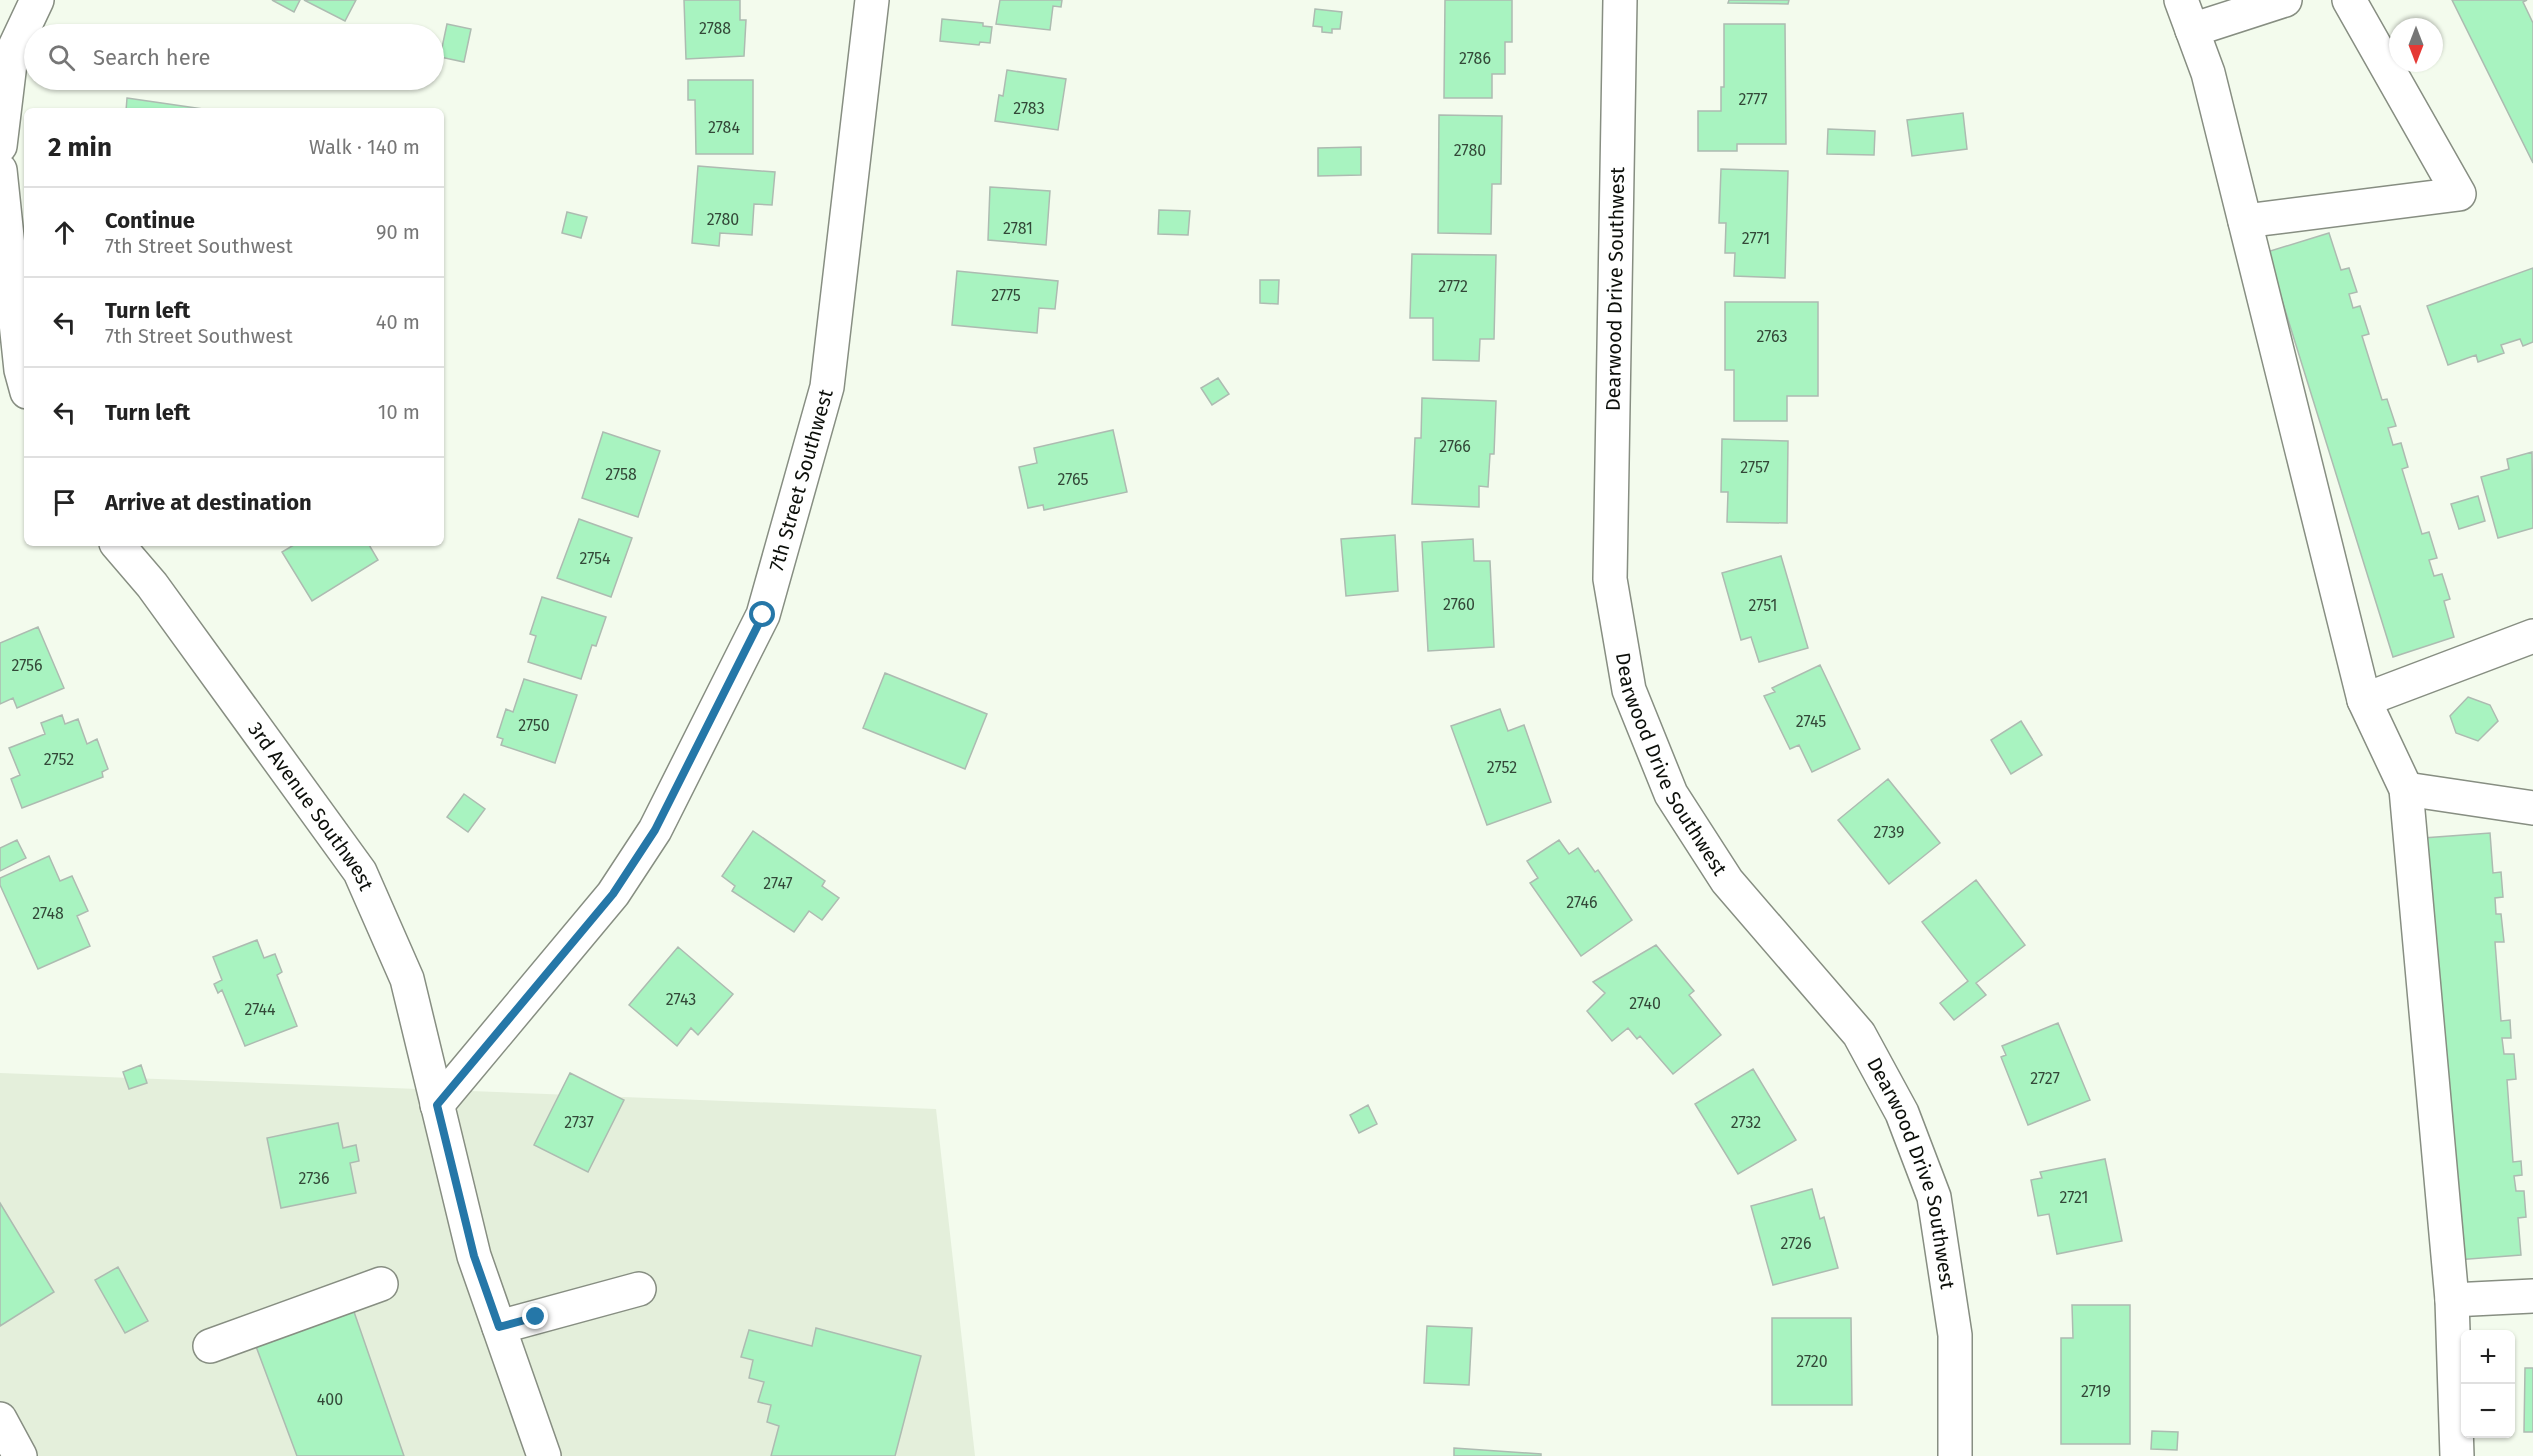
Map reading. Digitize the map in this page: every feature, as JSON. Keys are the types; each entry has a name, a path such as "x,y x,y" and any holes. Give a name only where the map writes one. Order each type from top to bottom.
{"street":[{"path":"26,24 37,0"},
{"name":"7th Street Southwest","path":"437,1105 613,894 655,830 763,615 827,387 872,0"},
{"name":"Dearwood Drive Southwest","path":"1620,0 1610,579 1629,690 1671,795 1727,881 1859,1034 1902,1113 1934,1197 1955,1335 1955,1456"},
{"path":"2181,0 2208,73 2364,700 2406,789 2452,1300 2457,1456"},
{"path":"2192,30 2284,0"},
{"path":"2245,221 2459,194 2349,0"},
{"path":"0,146 11,55 24,28"},
{"path":"0,170 16,378"},
{"name":"3rd Avenue Southwest","path":"119,546 152,585 360,872 407,979 437,1105"},
{"path":"2364,700 2533,636"},
{"path":"2406,789 2533,808"},
{"path":"437,1105 474,1256 544,1456"},
{"path":"210,1346 381,1284"},
{"path":"499,1327 639,1289"},
{"path":"2452,1300 2533,1296"},
{"path":"0,1419 20,1456"}],"shaded area":[{"path":"0,1073 936,1109 975,1456 0,1456"}],"building":[{"path":"272,0 300,0 294,12"},
{"path":"304,0 356,0 345,21"},
{"path":"684,0 740,0 740,20 746,20 744,56 686,59"},
{"path":"1000,0 1062,0 1061,7 1053,6 1050,30 996,24"},
{"path":"1445,0 1512,0 1512,42 1505,42 1505,74 1492,74 1492,98 1444,98"},
{"path":"1729,0 1789,0 1788,4 1728,3"},
{"path":"2452,0 2527,0 2523,2 2533,23 2533,163"},
{"path":"1315,9 1342,12 1340,29 1332,29 1332,33 1322,32 1322,27 1313,26"},
{"path":"942,19 983,23 983,26 992,27 990,43 980,42 979,45 940,41"},
{"path":"447,24 471,29 464,62 444,58"},
{"path":"1724,24 1785,24 1786,144 1737,144 1737,151 1698,151 1698,111 1721,111 1721,87 1724,87"},
{"path":"1007,70 1066,79 1058,130 995,121 999,95 1003,96"},
{"path":"688,80 753,80 753,154 696,154 695,100 688,100"},
{"path":"127,98 196,108 126,108"},
{"path":"1963,113 1967,149 1912,156 1907,120"},
{"path":"1439,115 1502,116 1501,184 1492,184 1491,234 1438,233"},
{"path":"1828,129 1875,131 1874,155 1827,154"},
{"path":"1361,147 1361,175 1318,176 1318,148"},
{"path":"698,166 775,172 772,205 754,204 752,235 720,233 719,246 692,243"},
{"path":"1721,169 1788,171 1785,278 1734,276 1735,253 1725,253 1726,223 1719,223"},
{"path":"990,187 1050,191 1046,245 988,240"},
{"path":"1159,210 1190,211 1188,235 1158,234"},
{"path":"567,212 587,217 581,238 562,233"},
{"path":"2329,233 2341,270 2349,268 2357,292 2349,294 2353,308 2360,306 2369,334 2362,336 2382,400 2387,399 2396,426 2388,428 2393,445 2401,443 2408,467 2402,469 2422,534 2429,532 2437,558 2429,560 2434,576 2442,574 2450,599 2444,601 2454,637 2393,657 2267,252"},
{"path":"1412,254 1496,255 1494,339 1480,339 1479,361 1433,360 1433,318 1410,318"},
{"path":"2533,268 2533,342 2523,346 2520,339 2501,345 2504,353 2478,362 2476,355 2448,365 2427,306"},
{"path":"957,271 1058,281 1055,309 1039,308 1037,333 952,325"},
{"path":"1260,280 1279,280 1278,304 1260,303"},
{"path":"1725,302 1818,302 1818,396 1787,396 1787,421 1734,421 1734,370 1725,370"},
{"path":"1218,378 1229,394 1212,405 1201,388"},
{"path":"1422,398 1496,401 1494,454 1490,454 1488,487 1479,486 1479,507 1412,504 1415,438 1421,438"},
{"path":"1113,430 1127,492 1044,510 1043,505 1028,508 1019,467 1037,463 1034,448"},
{"path":"603,432 660,451 638,517 582,498"},
{"path":"1722,439 1788,441 1787,523 1727,522 1728,492 1721,492"},
{"path":"2532,452 2533,528 2498,538 2481,477 2509,469 2507,459"},
{"path":"2478,496 2485,521 2459,529 2451,504"},
{"path":"579,519 632,538 611,597 557,578"},
{"path":"1395,535 1398,591 1346,596 1341,539"},
{"path":"1473,539 1474,561 1490,561 1494,647 1428,651 1422,542"},
{"path":"292,546 370,546 378,560 312,601 282,552"},
{"path":"1781,556 1808,648 1759,662 1751,637 1741,640 1722,573"},
{"path":"542,597 606,617 596,646 592,645 581,679 528,662 536,636 530,634"},
{"path":"38,627 64,688 17,708 13,698 0,704 0,643"},
{"path":"1820,665 1860,749 1812,772 1799,745 1790,749 1764,696 1775,692 1772,688"},
{"path":"885,673 987,714 965,769 863,728"},
{"path":"524,679 577,695 555,763 501,745 503,739 497,737 506,709 513,712"},
{"path":"2468,697 2490,705 2498,721 2478,741 2456,733 2450,716"},
{"path":"1500,709 1508,731 1524,725 1551,802 1487,825 1451,726"},
{"path":"62,715 65,724 78,719 87,744 97,739 108,769 102,772 103,777 22,808 11,779 20,775 9,748 45,734 41,723"},
{"path":"2021,721 2042,755 2011,774 1991,740"},
{"path":"1888,779 1940,843 1889,884 1838,820"},
{"path":"464,794 485,809 468,832 447,817"},
{"path":"753,831 825,881 822,886 839,898 822,920 809,911 794,932 732,891 735,886 722,876"},
{"path":"2490,833 2493,873 2501,872 2503,897 2495,898 2496,914 2501,914 2504,942 2495,942 2501,1021 2510,1020 2511,1038 2502,1038 2504,1054 2514,1054 2516,1079 2507,1080 2513,1162 2521,1161 2522,1175 2514,1176 2516,1191 2524,1191 2526,1217 2518,1218 2521,1255 2456,1260 2423,838"},
{"path":"17,840 26,858 0,871 0,848"},
{"path":"1559,840 1569,854 1578,848 1595,872 1598,870 1632,920 1581,956 1530,883 1538,878 1527,861"},
{"path":"49,856 60,881 72,876 88,911 77,916 90,946 38,969 0,885 0,878"},
{"path":"1976,880 2025,945 1976,983 1986,995 1954,1020 1940,1003 1968,981 1922,922"},
{"path":"257,940 264,958 275,954 282,972 277,975 297,1026 245,1046 222,990 218,993 214,984 222,980 213,957"},
{"path":"1656,945 1694,991 1689,995 1721,1035 1673,1074 1640,1036 1637,1039 1628,1028 1612,1041 1587,1011 1605,993 1593,982"},
{"path":"678,947 733,994 698,1035 691,1028 677,1046 629,1005"},
{"path":"2058,1023 2090,1100 2028,1125 2001,1057 2006,1055 2002,1046"},
{"path":"141,1065 147,1083 129,1089 123,1072"},
{"path":"1753,1069 1796,1140 1738,1174 1695,1104"},
{"path":"570,1073 624,1100 588,1172 534,1145"},
{"path":"1368,1105 1377,1124 1359,1133 1350,1115"},
{"path":"338,1123 343,1148 356,1145 359,1161 350,1163 356,1193 281,1208 267,1138"},
{"path":"2105,1159 2122,1241 2057,1254 2049,1214 2038,1216 2031,1180 2042,1178 2040,1172"},
{"path":"1812,1189 1820,1219 1824,1217 1838,1268 1773,1285 1751,1206"},
{"path":"0,1203 54,1292 0,1326"},
{"path":"118,1267 148,1321 125,1333 95,1280"},
{"path":"2072,1305 2130,1305 2130,1444 2061,1444 2061,1338 2073,1338"},
{"path":"352,1306 404,1456 297,1456 254,1341"},
{"path":"1772,1318 1851,1318 1852,1405 1772,1405"},
{"path":"1427,1326 1472,1328 1469,1385 1424,1383"},
{"path":"816,1328 921,1356 895,1456 771,1456 779,1426 767,1422 771,1405 758,1402 764,1382 749,1378 753,1360 741,1357 749,1330 812,1346"},
{"path":"2525,1368 2533,1368 2533,1432 2524,1432"},
{"path":"2152,1431 2178,1432 2177,1450 2151,1449"},
{"path":"1454,1448 1541,1454 1541,1456 1454,1456"}],"route":[{"path":"536,1317 499,1327 474,1256 437,1105 613,894 655,830 763,615"}]}
